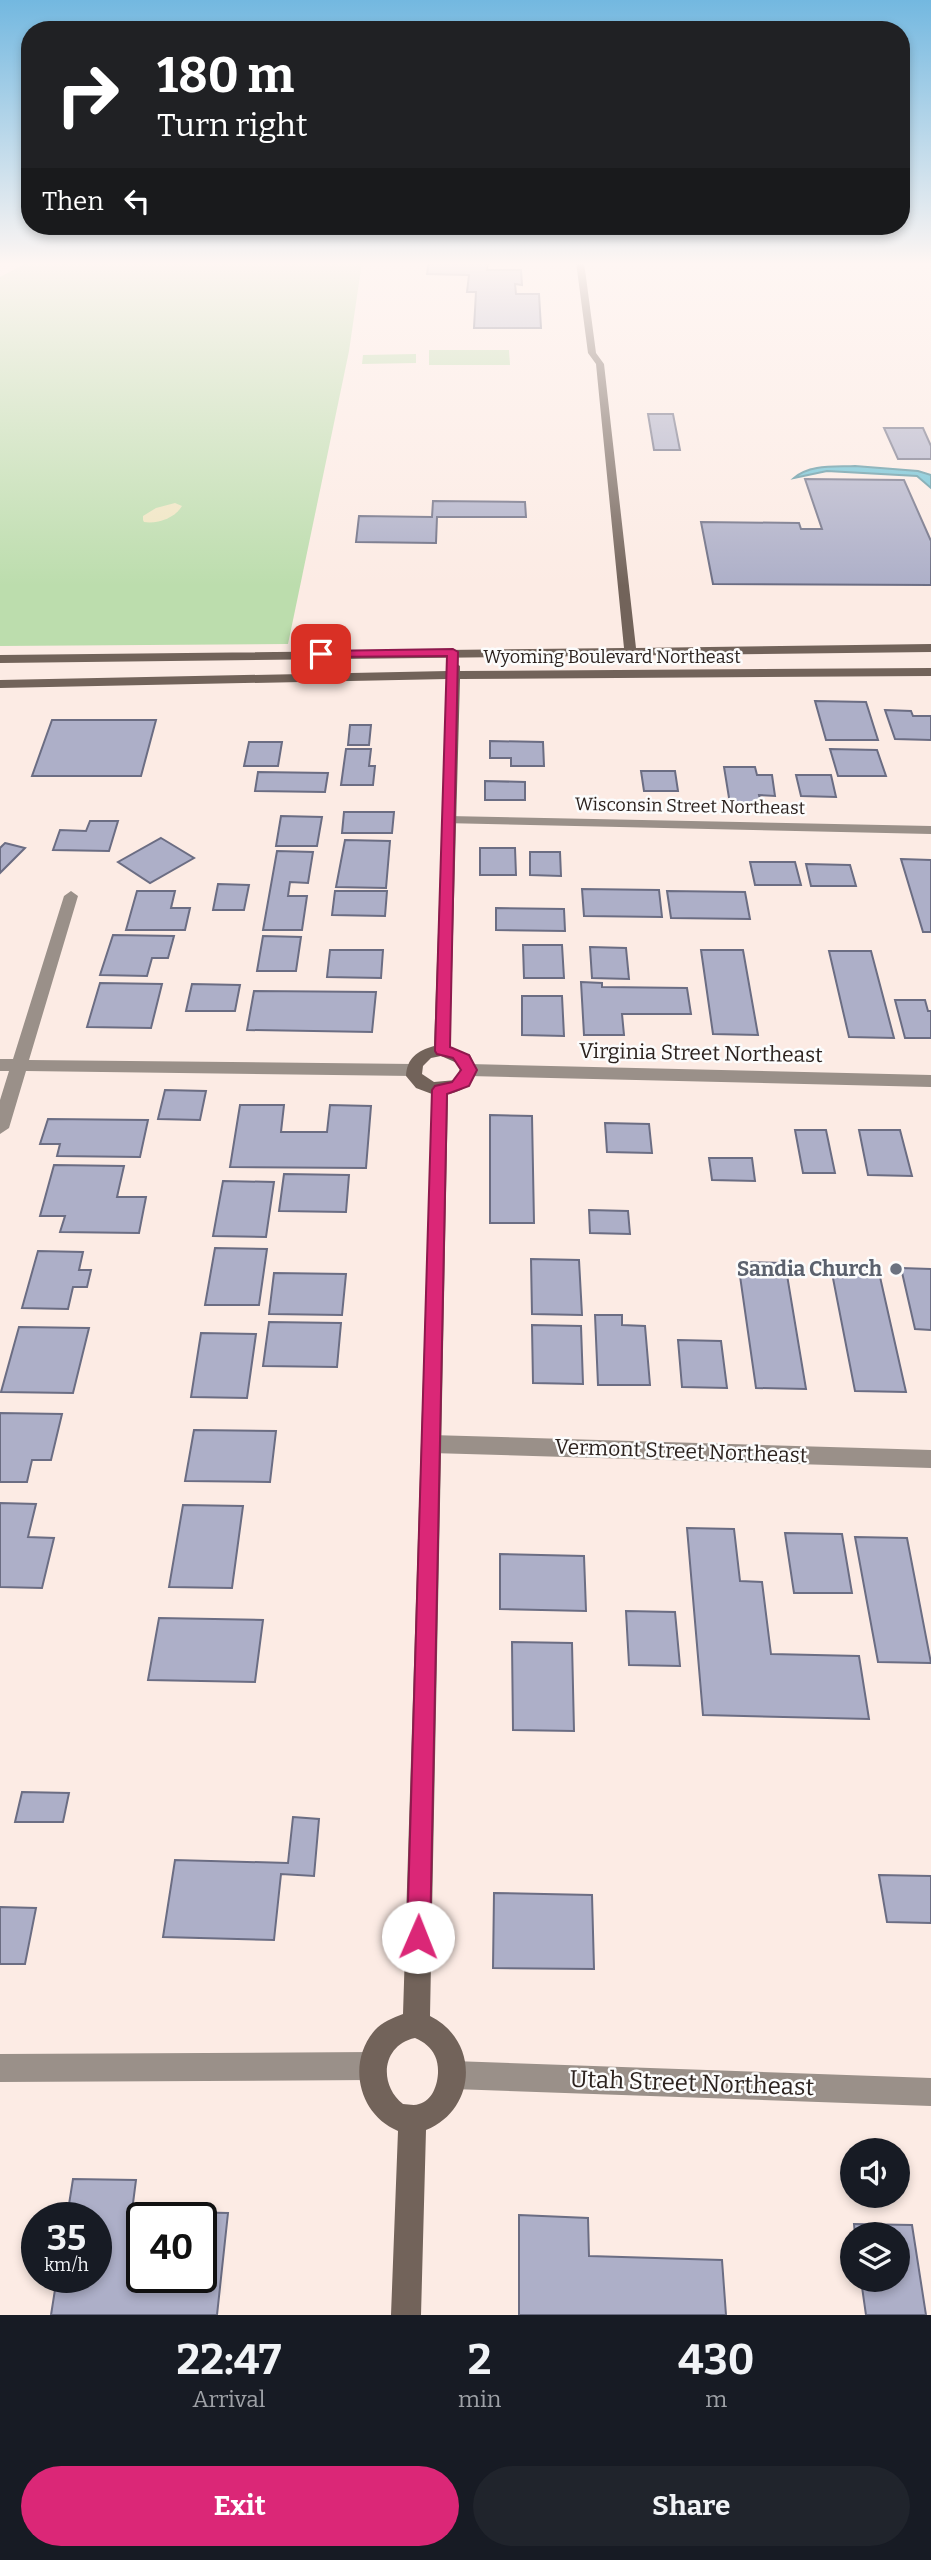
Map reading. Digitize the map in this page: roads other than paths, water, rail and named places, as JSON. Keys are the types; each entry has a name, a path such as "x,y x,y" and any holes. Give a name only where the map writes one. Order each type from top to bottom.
{"street":[{"path":"601,370 630,649"},
{"name":"Wyoming Boulevard Northeast","path":"0,659 630,649 931,648"},
{"path":"442,1051 453,652"},
{"name":"Wyoming Boulevard Northeast","path":"0,684 454,675 931,672"},
{"name":"Wisconsin Street Northeast","path":"448,820 931,830"},
{"path":"0,1128 71,896"},
{"path":"442,1051 458,1054 464,1059 469,1070 464,1082 457,1087 440,1090 424,1086 414,1076 413,1070 419,1058 442,1051"},
{"path":"0,1065 413,1070"},
{"name":"Virginia Street Northeast","path":"469,1070 931,1082"},
{"path":"416,2024 440,1090"},
{"name":"Vermont Street Northeast","path":"431,1444 931,1459"},
{"path":"416,2024 439,2035 452,2060 453,2075 444,2101 424,2118 412,2120 398,2117 387,2109 373,2082 373,2066 376,2052 393,2031 416,2024"},
{"path":"0,2068 373,2066"},
{"name":"Utah Street Northeast","path":"453,2075 931,2092"},
{"path":"406,2315 412,2120"}],"water":[{"path":"855,466 918,471 931,475 931,488 917,476 827,471 794,478 815,468"}],"place":[{"name":"Sandia Church","path":"896,1269"}]}
